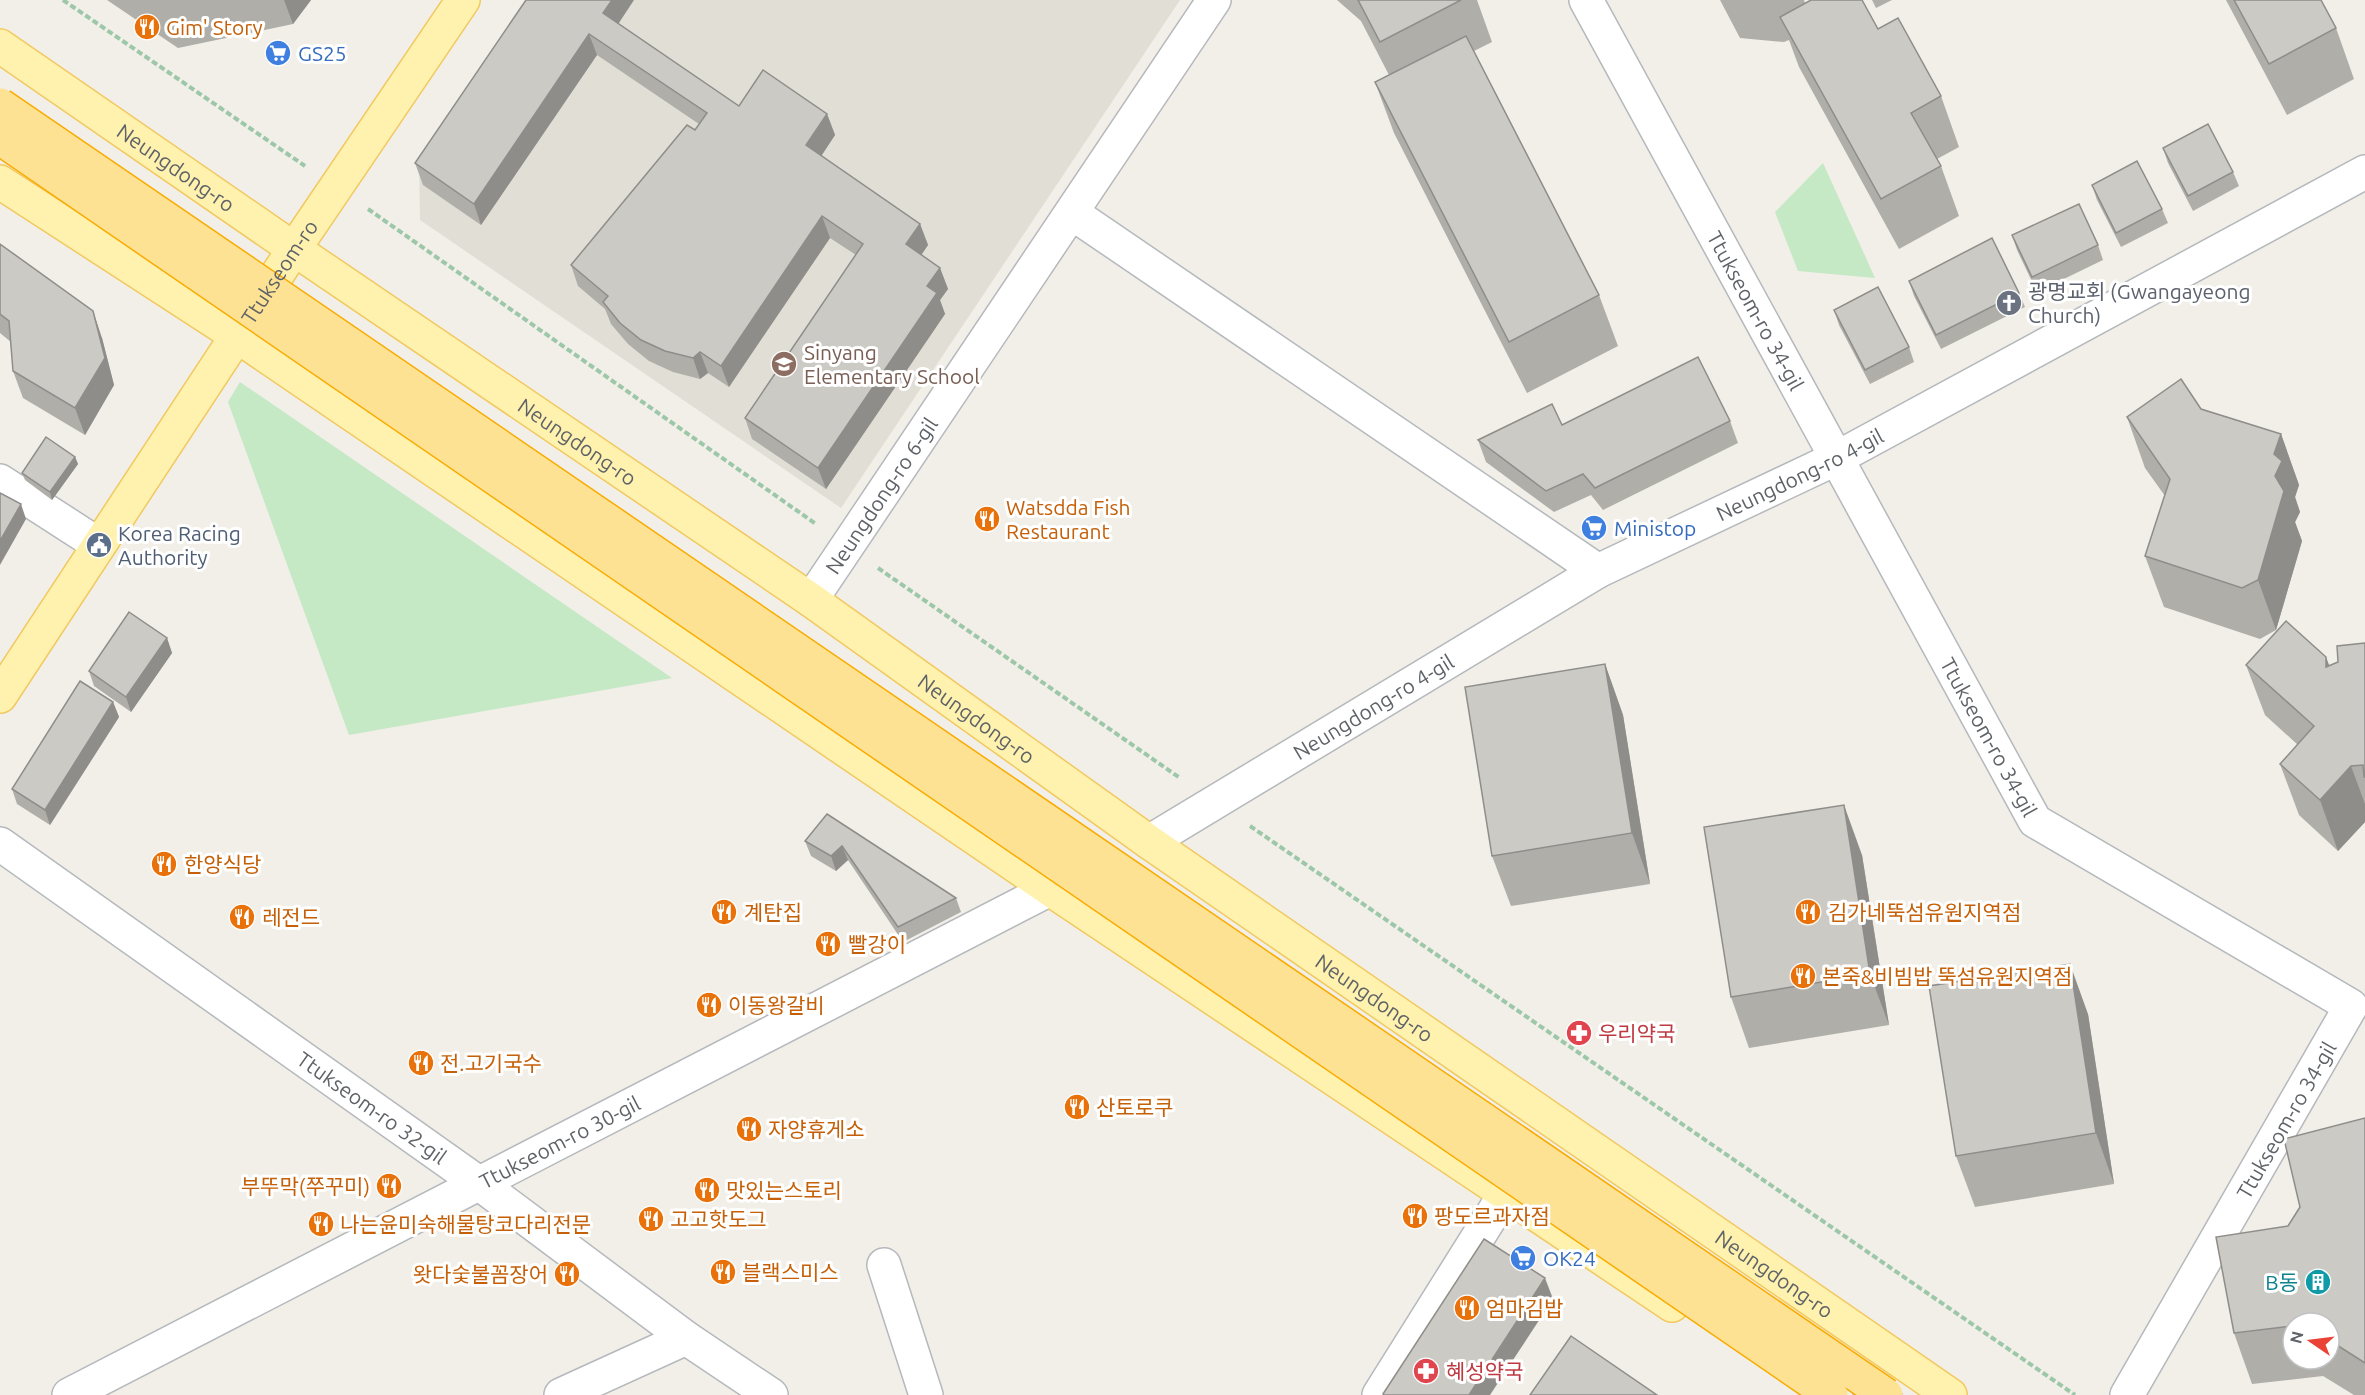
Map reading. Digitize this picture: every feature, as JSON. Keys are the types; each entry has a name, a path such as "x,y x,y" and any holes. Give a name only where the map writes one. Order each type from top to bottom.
{"highway":[{"path":"0,105 1886,1395"},
{"path":"0,138 1831,1395"}],"main road":[{"name":"Ttukseom-ro","path":"0,696 294,249 463,0"},
{"name":"Neungdong-ro","path":"0,46 811,600 1149,842 1950,1395"},
{"path":"0,182 237,336 1050,889 1807,1395"}],"street":[{"name":"Neungdong-ro 6-gil","path":"811,600 1214,0"},
{"name":"Ttukseom-ro 34-gil","path":"1586,0 2035,821 2358,1002 2127,1395"},
{"name":"Neungdong-ro 4-gil","path":"1149,842 1598,571 1835,459 2365,172"},
{"path":"1072,213 1598,571"},
{"path":"0,481 99,545"},
{"name":"Ttukseom-ro 32-gil","path":"0,844 480,1184 686,1338 771,1395"},
{"name":"Ttukseom-ro 30-gil","path":"69,1395 1050,889"},
{"path":"1379,1395 1505,1194"},
{"path":"884,1265 926,1395"},
{"path":"561,1395 686,1338"}],"path":[{"path":"63,0 1215,802 2075,1395"}],"shaded area":[{"name":"Sinyang Elementary School","path":"528,0 1180,0 841,508 420,220 419,157"}],"green space":[{"path":"1823,163 1875,278 1798,271 1775,212"},
{"path":"240,382 672,678 349,735 228,402"}],"building":[{"path":"526,0 612,0 603,13 739,106 763,70 827,114 806,145 920,224 906,244 940,268 927,286 937,293 818,468 745,418 863,244 822,216 721,366 700,352 693,358 665,351 641,340 620,323 603,302 608,296 571,265 687,125 695,130 707,113 589,34 474,204 415,163"},
{"path":"1358,0 1461,0 1380,42"},
{"path":"1811,0 1862,0 1878,29 1898,18 1941,96 1911,113 1941,166 1881,199 1780,17"},
{"path":"2234,0 2321,0 2336,28 2269,64"},
{"path":"1466,36 1599,295 1509,342 1375,82"},
{"path":"2208,124 2233,172 2188,196 2163,148"},
{"path":"2137,161 2162,209 2116,233 2092,185"},
{"path":"2079,204 2098,245 2032,277 2012,235"},
{"path":"1992,238 2019,293 1936,335 1909,281"},
{"path":"0,244 93,311 105,358 75,408 13,371 9,321 0,314"},
{"path":"1878,287 1909,347 1865,370 1834,310"},
{"path":"1698,357 1730,421 1595,488 1583,474 1546,491 1478,440 1552,404 1562,425"},
{"path":"2181,379 2201,409 2281,434 2274,454 2282,461 2275,476 2284,491 2258,580 2242,588 2145,556 2170,479 2127,417"},
{"path":"46,437 75,457 50,492 22,473"},
{"path":"0,493 21,504 0,541"},
{"path":"129,612 167,638 126,697 89,671"},
{"path":"2286,621 2326,657 2326,667 2338,662 2337,646 2365,643 2365,777 2363,765 2351,766 2320,800 2280,764 2314,726 2246,665"},
{"path":"1605,664 1632,833 1492,856 1465,687"},
{"path":"80,681 113,702 45,810 12,789"},
{"path":"1844,805 1870,974 1731,997 1704,827"},
{"path":"827,814 956,898 898,927 842,846 831,856 805,841"},
{"path":"2070,964 2096,1133 1956,1156 1929,986"},
{"path":"2365,1118 2365,1363 2341,1348 2341,1311 2281,1311 2281,1327 2234,1333 2216,1237 2288,1226 2300,1207 2284,1139"},
{"path":"1484,1239 1545,1278 1469,1395 1384,1395 1383,1394"},
{"path":"1571,1336 1657,1395 1530,1395"}],"railway":[{"path":"0,102 1902,1395"},
{"path":"0,131 1857,1395"}],"place":[{"name":"Gim' Story","path":"147,27"},
{"name":"GS25","path":"278,53"},
{"name":"광명교회 (Gwangayeong Church)","path":"2009,303"},
{"name":"Sinyang Elementary School","path":"784,364"},
{"name":"Watsdda Fish Restaurant","path":"987,519"},
{"name":"Ministop","path":"1594,528"},
{"name":"Korea Racing Authority","path":"99,545"},
{"name":"한양식당","path":"164,864"},
{"name":"계탄집","path":"724,912"},
{"name":"김가네뚝섬유원지역점","path":"1808,912"},
{"name":"레전드","path":"242,917"},
{"name":"빨강이","path":"828,944"},
{"name":"본죽&비빔밥 뚝섬유원지역점","path":"1803,976"},
{"name":"이동왕갈비","path":"709,1005"},
{"name":"우리약국","path":"1579,1033"},
{"name":"전.고기국수","path":"421,1063"},
{"name":"산토로쿠","path":"1077,1107"},
{"name":"자양휴게소","path":"749,1129"},
{"name":"부뚜막(쭈꾸미)","path":"389,1186"},
{"name":"맛있는스토리","path":"707,1190"},
{"name":"팡도르과자점","path":"1415,1216"},
{"name":"고고핫도그","path":"651,1219"},
{"name":"나는윤미숙해물탕코다리전문","path":"321,1224"},
{"name":"OK24","path":"1523,1258"},
{"name":"블랙스미스","path":"723,1272"},
{"name":"왓다숯불꼼장어","path":"567,1274"},
{"name":"B동","path":"2318,1282"},
{"name":"엄마김밥","path":"1467,1308"},
{"name":"혜성약국","path":"1426,1371"}]}
